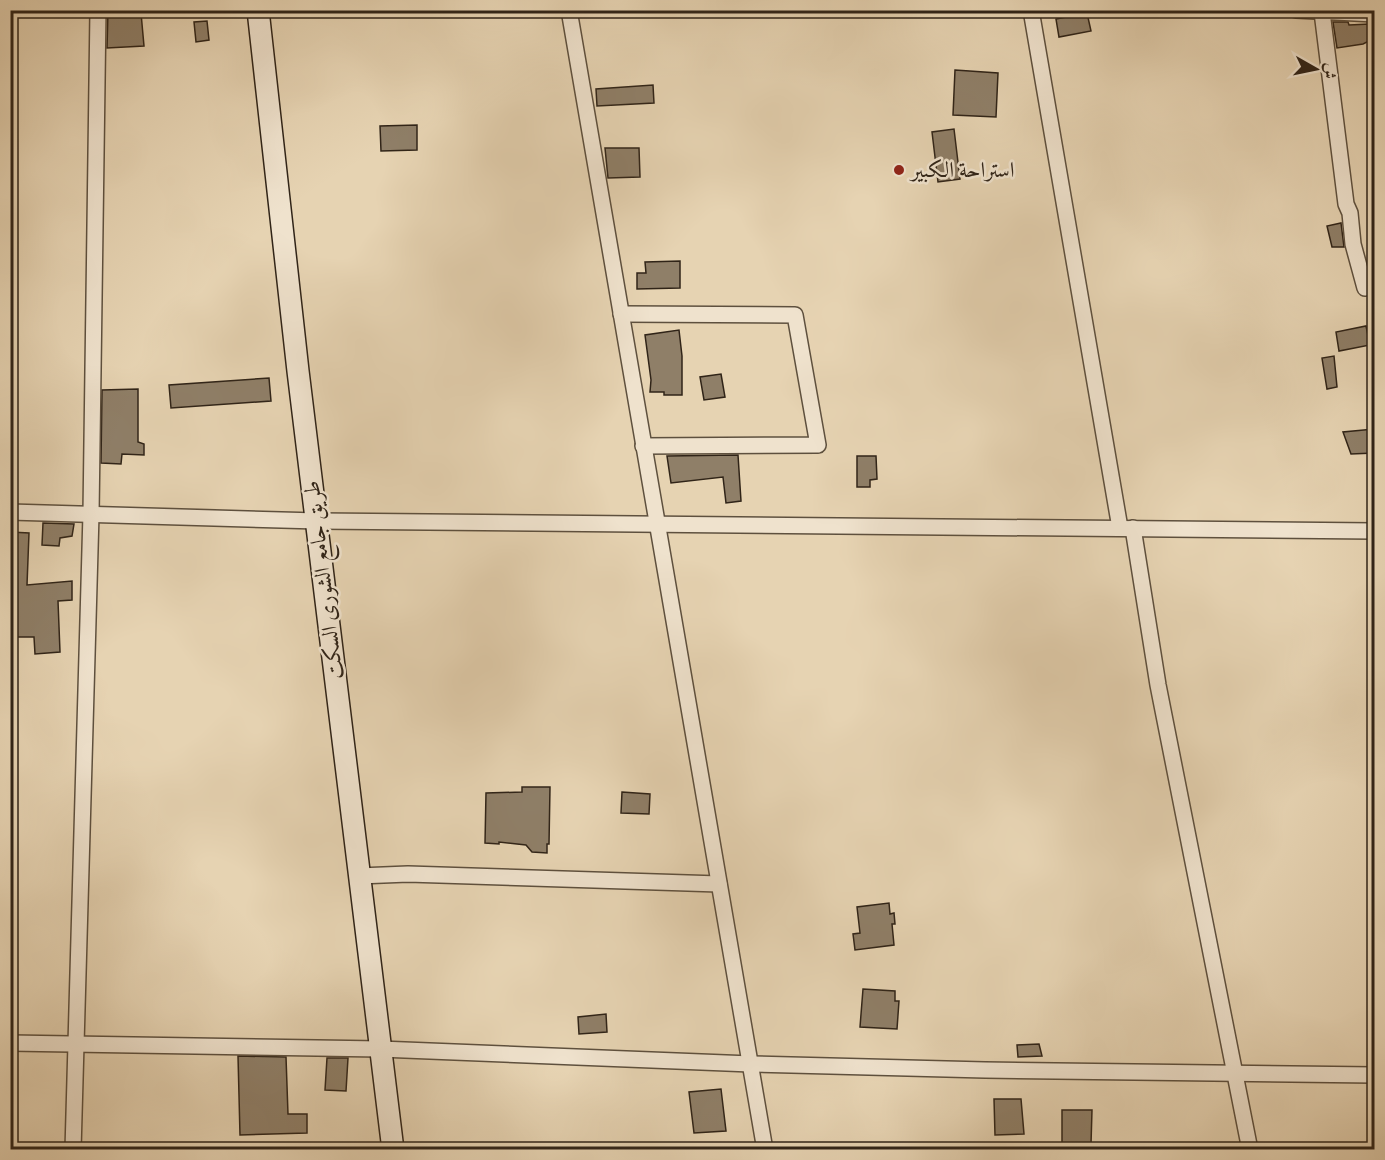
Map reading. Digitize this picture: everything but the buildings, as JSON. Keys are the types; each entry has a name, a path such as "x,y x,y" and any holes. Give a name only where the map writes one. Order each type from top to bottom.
{"main road":[{"name":"طريق جامع الشورى السكت","path":"258,10 298,371 393,1149"}],"street":[{"path":"73,1149 74,1044 91,514 98,10"},
{"path":"569,10 765,1149"},
{"path":"1031,10 1126,528 1250,1149"},
{"path":"1296,10 1374,14"},
{"path":"1322,12 1353,243 1365,288 1374,286"},
{"path":"621,314 795,315 818,445 643,446"},
{"path":"10,512 318,521 1374,531"},
{"path":"359,876 408,874 719,884"},
{"path":"10,1043 380,1049 751,1064 985,1070 1374,1074"}],"place":[{"name":"استراحة الكبير","path":"899,170"}]}
